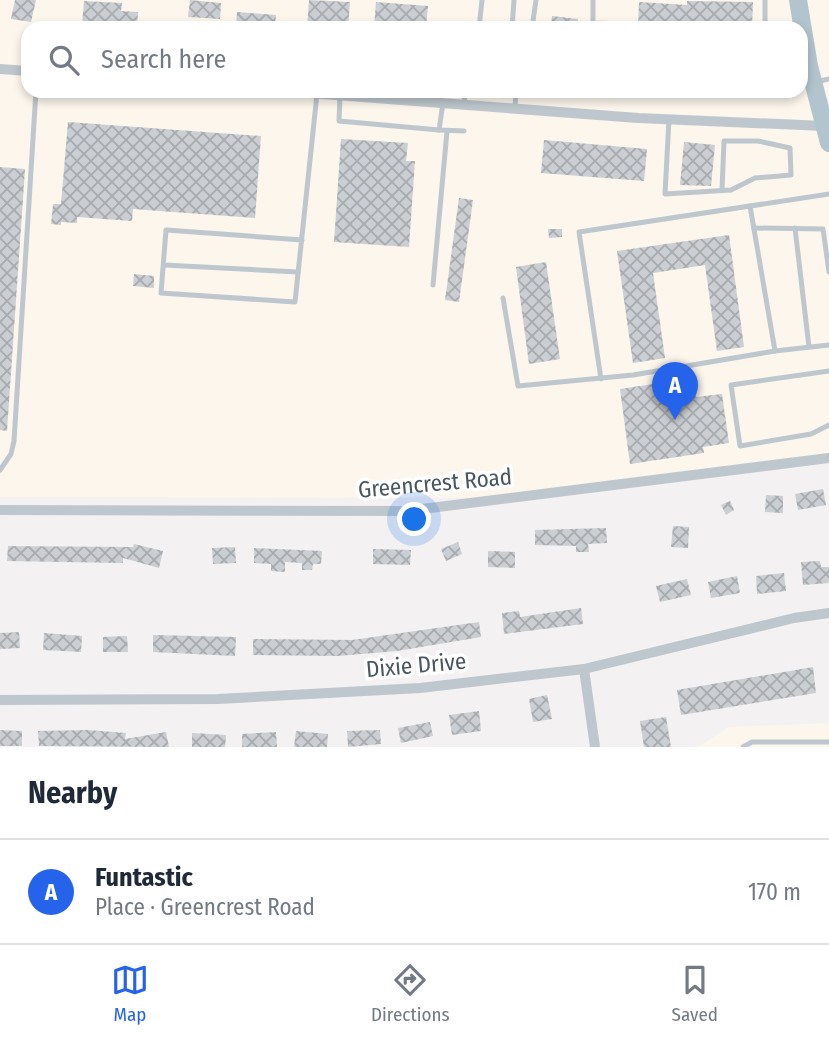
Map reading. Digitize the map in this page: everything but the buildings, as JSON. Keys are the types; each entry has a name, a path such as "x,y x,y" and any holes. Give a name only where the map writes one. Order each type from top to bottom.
{"main road":[{"path":"798,0 804,21"},
{"path":"808,35 821,81 827,131"}],"street":[{"path":"0,69 21,70"},
{"path":"379,98 669,120 758,123 827,131"},
{"name":"Greencrest Road","path":"0,510 406,511 829,458"},
{"name":"Dixie Drive","path":"0,700 218,699 420,688 584,669 794,618 829,613"},
{"path":"584,669 595,747"}],"lane":[{"path":"480,21 482,0"},
{"path":"512,21 514,0"},
{"path":"533,21 536,0"},
{"path":"593,0 593,21"},
{"path":"765,0 765,21"},
{"path":"0,470 11,454 14,441 36,98"},
{"path":"302,240 166,230 161,293 295,302 302,240 317,98"},
{"path":"341,98 339,121 464,131"},
{"path":"464,98 464,104"},
{"path":"515,108 516,98"},
{"path":"439,130 443,103"},
{"path":"669,120 665,194 731,190 755,178 791,175 789,148 758,141 724,141 722,190"},
{"path":"758,123 758,141"},
{"path":"433,285 447,131"},
{"path":"601,379 579,232 829,194"},
{"path":"750,206 775,351"},
{"path":"754,228 823,229 829,272"},
{"path":"795,228 809,347"},
{"path":"164,265 298,272"},
{"path":"503,298 518,386 601,379 829,345"},
{"path":"829,371 731,384 740,446 811,434 829,425"},
{"path":"743,747 751,742 829,742"}],"shaded area":[{"path":"0,0 829,0 829,461 470,498 0,497"},
{"path":"829,723 829,747 698,747 729,727"}],"place":[{"name":"Funtastic","path":"675,420"}]}
